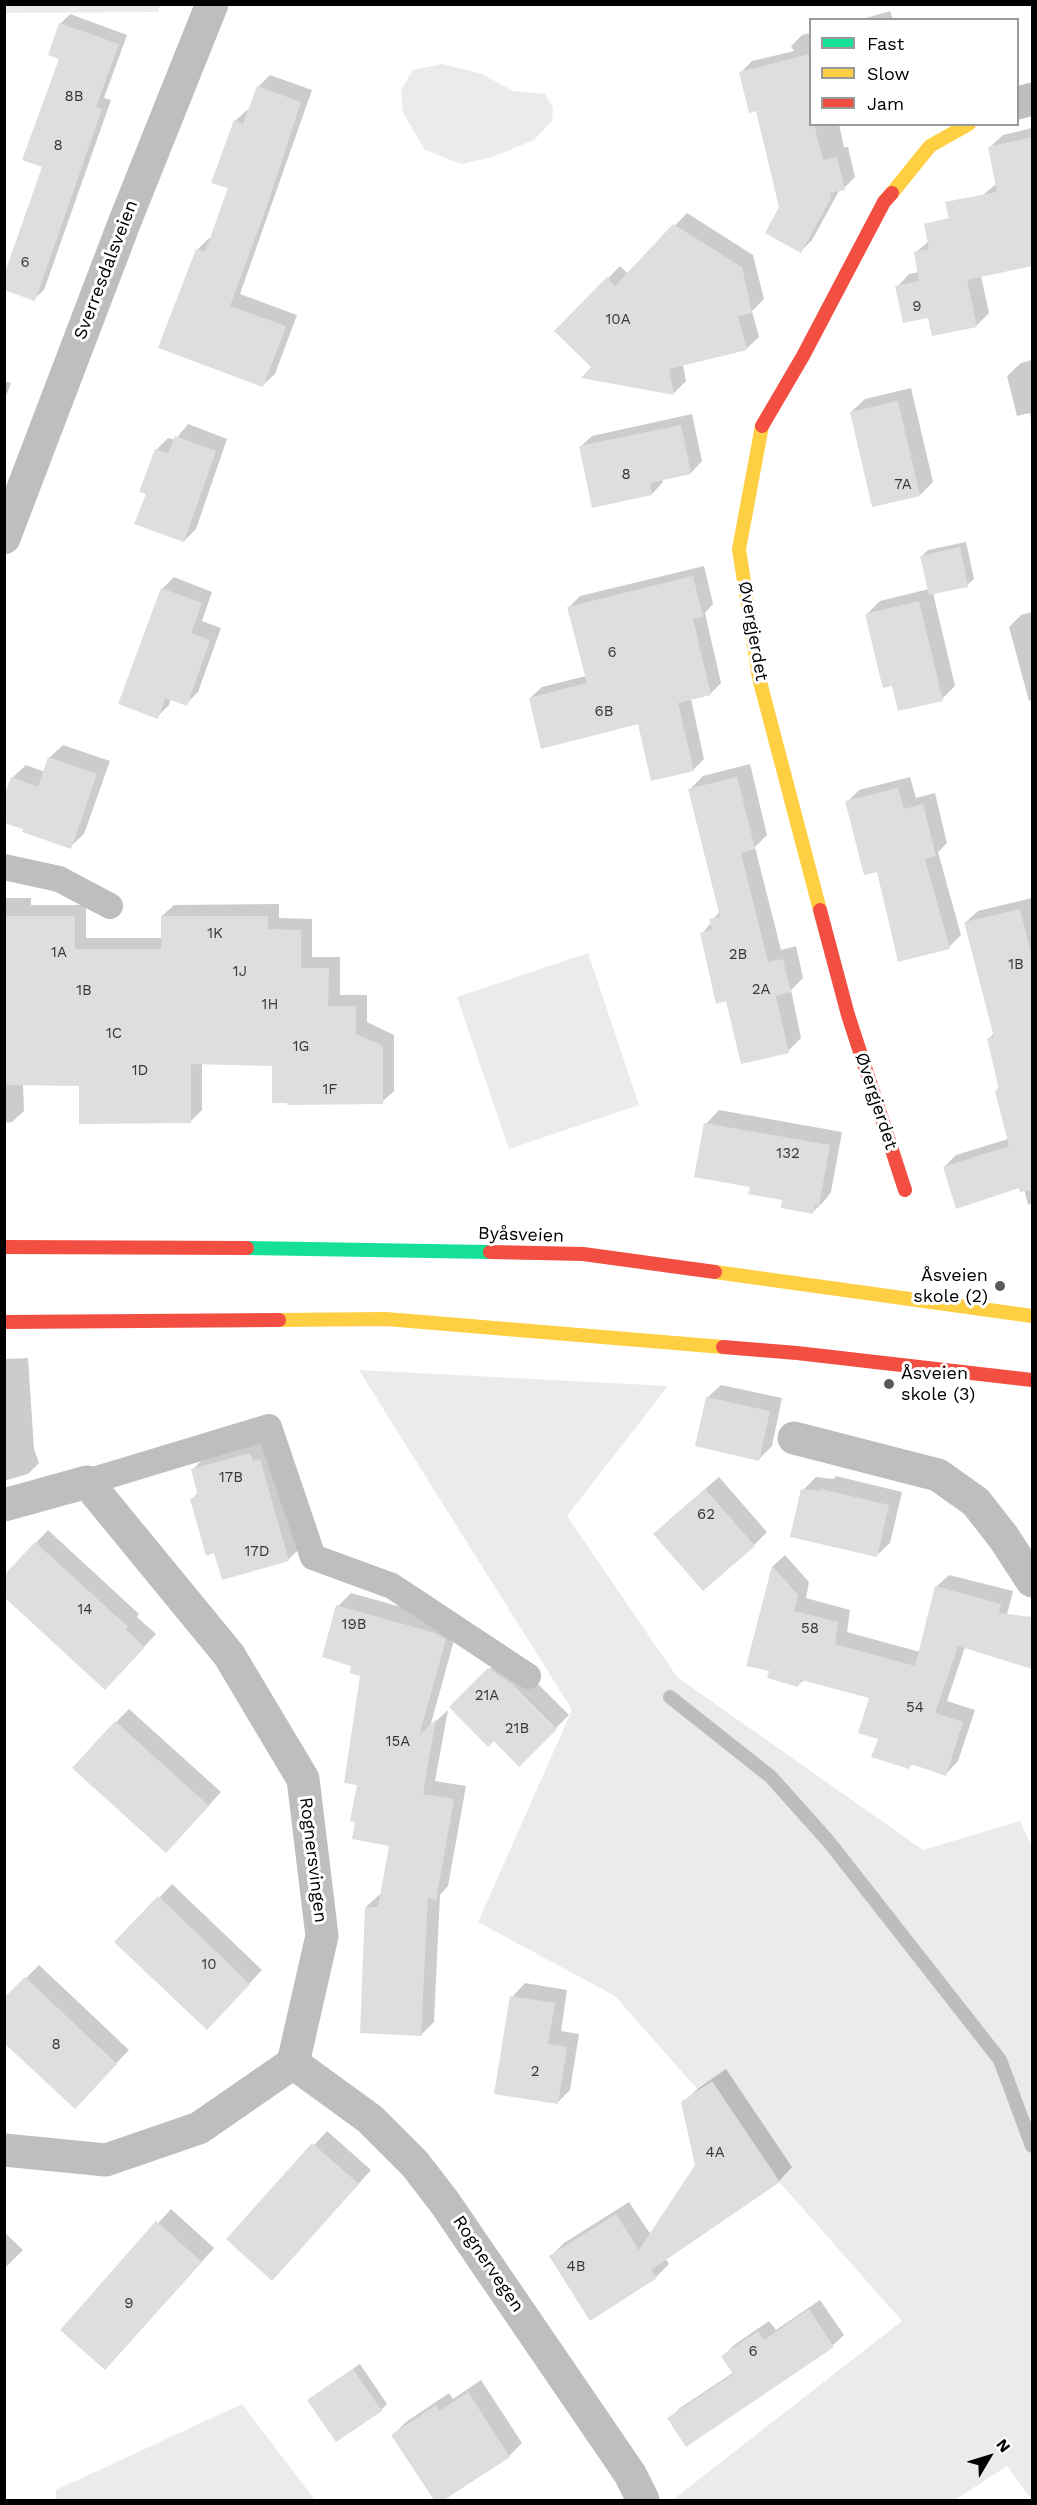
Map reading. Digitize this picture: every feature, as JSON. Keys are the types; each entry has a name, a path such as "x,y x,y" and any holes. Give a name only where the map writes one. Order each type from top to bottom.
{"main road":[{"name":"Øvergjerdet","path":"905,1190 848,1015 759,678 739,549 761,429 803,356 884,202 930,146 965,126"},
{"name":"Byåsveien","path":"4,1247 361,1248 584,1254 1032,1316"},
{"path":"4,1322 386,1318 797,1353 1032,1380"}],"street":[{"name":"Sverresdalsveien","path":"7,519 212,4"},
{"path":"794,1438 938,1475 976,1502 1004,1538 1032,1581"},
{"path":"4,1505 87,1482"},
{"name":"Rognersvingen","path":"87,1482 229,1655 303,1779 322,1936 293,2063"},
{"path":"4,2150 106,2160 199,2128 293,2063"},
{"name":"Rognervegen","path":"293,2063 370,2119 415,2164 446,2203 630,2474 643,2500"}],"lane":[{"path":"4,867 59,879 110,906"},
{"path":"87,1482 269,1427 313,1557 392,1586 528,1676"}],"shaded area":[{"path":"4,5 160,5 158,12 5,13"},
{"path":"442,64 482,74 513,91 545,94 553,108 552,121 534,140 492,157 461,164 425,150 403,113 401,90 413,70"},
{"path":"588,953 639,1105 509,1149 457,997"},
{"path":"359,1370 668,1386 567,1516 677,1677 923,1850 1020,1821 1032,1847 1032,2500 1007,2466 955,2500 677,2500 675,2498 902,2321 615,1996 478,1922 572,1710"},
{"path":"242,2404 315,2500 56,2500 56,2490"}],"building":[{"path":"59,23 119,44 96,107 102,109 35,301 4,290 4,275 42,167 22,160 59,59 48,55"},
{"path":"809,54 809,126 814,126 823,160 837,157 845,190 830,193 831,198 801,253 765,233 779,207 756,111 749,113 739,72"},
{"path":"257,86 301,102 268,203 230,306 286,326 263,387 158,348 196,249 205,252 228,188 211,183 234,120 243,124"},
{"path":"1032,137 1032,266 967,280 977,327 932,336 928,318 903,323 895,286 919,281 914,252 929,249 924,224 949,218 945,202 997,192 988,147"},
{"path":"673,224 742,267 752,313 738,316 747,350 669,369 674,395 581,378 591,367 554,331 607,277 615,286"},
{"path":"898,401 920,496 872,507 850,412"},
{"path":"681,425 691,474 650,483 652,495 592,508 579,446"},
{"path":"175,436 216,451 184,542 134,524 146,494 139,492 155,449 168,454"},
{"path":"960,547 968,587 929,595 920,556"},
{"path":"693,576 703,617 693,619 711,695 678,703 694,771 651,781 638,724 541,749 529,698 587,683 567,607"},
{"path":"161,588 202,603 191,633 210,640 187,706 165,698 158,719 118,704"},
{"path":"919,601 943,701 898,711 892,686 883,688 865,614"},
{"path":"48,757 97,774 71,849 22,832 23,829 4,823 4,796 11,777 38,787"},
{"path":"737,777 755,849 741,853 768,962 783,959 791,992 776,996 789,1053 741,1064 726,1001 716,1004 700,933 712,930 709,919 720,917 688,789"},
{"path":"898,788 904,809 923,804 936,856 925,859 950,949 898,962 877,872 864,875 845,801"},
{"path":"1020,909 1032,958 1032,1190 1020,1192 1019,1188 956,1209 943,1167 1009,1146 995,1091 999,1090 987,1038 994,1037 964,922"},
{"path":"4,916 75,916 75,949 161,949 161,916 268,916 268,929 301,930 301,968 329,968 328,1006 356,1006 356,1034 383,1046 383,1104 287,1105 287,1103 272,1103 272,1066 191,1064 191,1123 79,1124 79,1086 4,1085"},
{"path":"704,1123 830,1145 819,1206 815,1205 813,1214 781,1208 782,1200 748,1194 750,1187 694,1177"},
{"path":"706,1397 770,1411 759,1461 695,1446"},
{"path":"250,1453 253,1461 260,1459 289,1561 222,1580 214,1553 206,1556 190,1499 198,1496 191,1469"},
{"path":"705,1489 755,1546 703,1591 653,1534"},
{"path":"801,1489 821,1491 821,1489 889,1505 877,1557 790,1537"},
{"path":"35,1542 128,1627 126,1630 145,1647 105,1690 4,1597 4,1575"},
{"path":"772,1566 798,1595 794,1611 838,1622 835,1644 915,1666 935,1586 1001,1604 999,1613 1032,1617 1032,1669 958,1646 935,1713 963,1722 946,1776 911,1764 909,1769 871,1757 878,1739 858,1733 869,1698 801,1680 798,1687 767,1678 769,1671 746,1666"},
{"path":"336,1605 435,1633 446,1639 419,1736 436,1719 423,1794 454,1799 436,1901 428,1897 421,2036 360,2033 365,1907 378,1907 389,1846 352,1839 355,1822 350,1821 357,1785 344,1783 360,1676 350,1673 351,1666 322,1657"},
{"path":"488,1668 511,1683 557,1729 519,1767 494,1741 488,1747 449,1707"},
{"path":"115,1721 209,1806 166,1853 72,1768"},
{"path":"158,1896 250,1984 207,2030 114,1942"},
{"path":"25,1977 117,2064 75,2109 4,2043 4,1998"},
{"path":"510,1996 555,2003 548,2044 567,2047 558,2104 494,2094"},
{"path":"712,2081 780,2182 651,2270 657,2278 590,2321 549,2256 616,2214 639,2250 695,2165 681,2102"},
{"path":"312,2143 359,2184 272,2281 226,2239"},
{"path":"156,2221 202,2262 105,2370 60,2330"},
{"path":"809,2309 834,2347 686,2447 667,2418 733,2374 721,2356 758,2331 764,2340"},
{"path":"353,2369 382,2411 336,2442 307,2400"},
{"path":"468,2392 510,2457 444,2500 434,2500 391,2435 436,2405 439,2411"}],"waterway":[{"path":"670,1697 771,1777 829,1842 1000,2060 1032,2146"}],"traffic: fast":[{"path":"247,1248 490,1252"}],"traffic: slow":[{"path":"892,193 930,146 965,126"},
{"path":"762,426 739,549 759,678 820,910"},
{"path":"715,1272 1032,1316"},
{"path":"279,1320 386,1319 723,1347"}],"traffic: jam":[{"path":"762,426 803,356 884,202 892,193"},
{"path":"820,910 848,1015 905,1190"},
{"path":"4,1247 247,1248"},
{"path":"490,1252 583,1254 715,1272"},
{"path":"4,1322 279,1320"},
{"path":"723,1347 797,1353 1032,1380"}],"place":[{"name":"Åsveien skole (2)","path":"1000,1286"},
{"name":"Åsveien skole (3)","path":"889,1384"}]}
